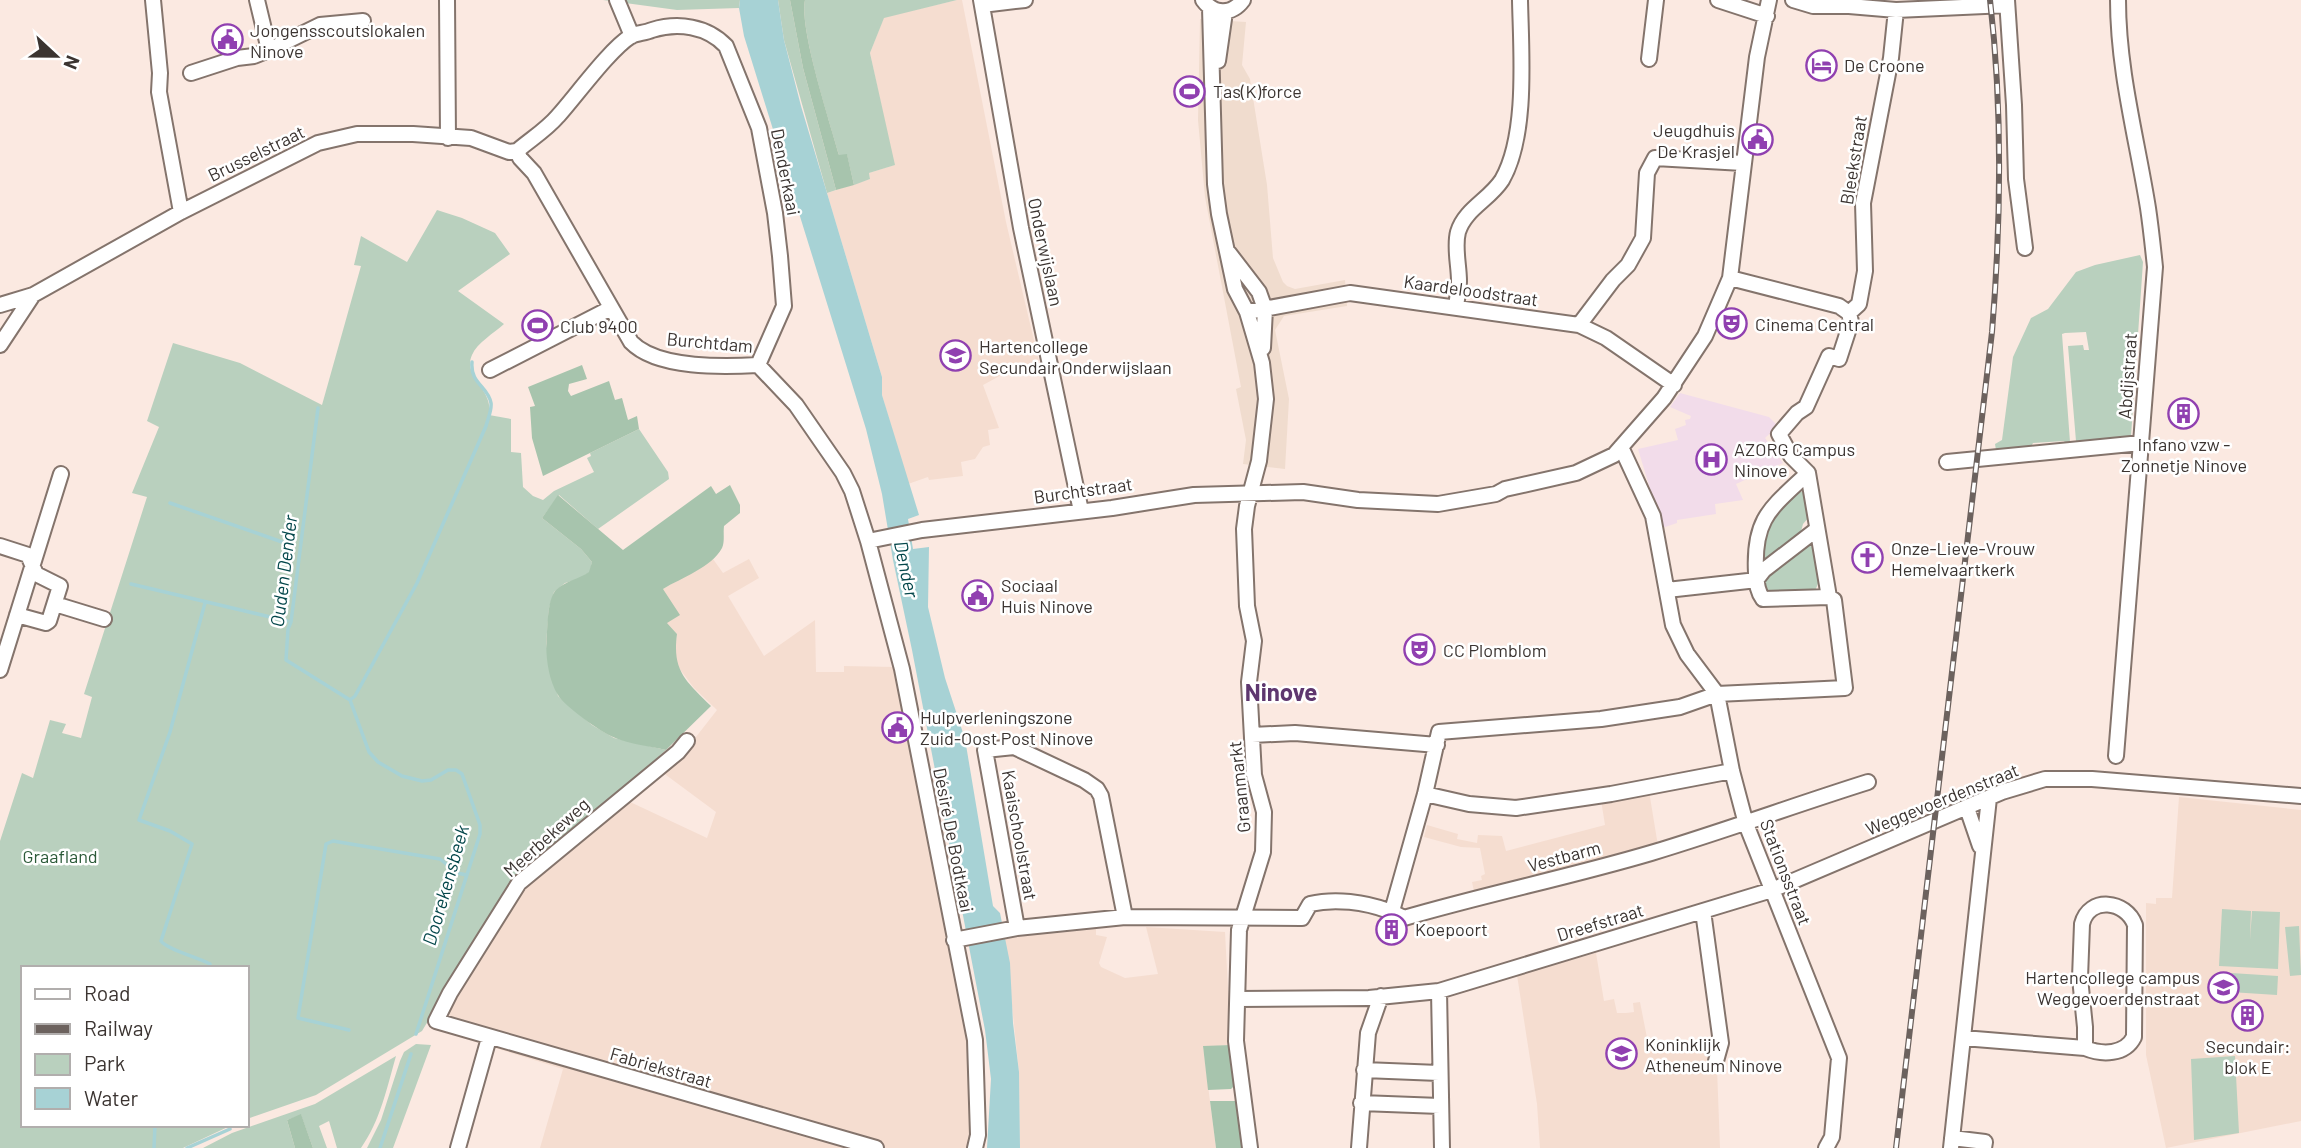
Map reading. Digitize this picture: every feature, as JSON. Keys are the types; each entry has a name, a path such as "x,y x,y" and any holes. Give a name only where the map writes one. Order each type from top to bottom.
{"street":[{"path":"153,0 160,73 159,92 181,212"},
{"path":"257,0 269,50"},
{"path":"447,0 448,138"},
{"path":"517,151 545,130 617,49 632,36 617,0"},
{"path":"981,2 1025,0"},
{"path":"1243,0 1232,10 1213,7 1215,184 1225,248 1235,289 1247,312 1262,363"},
{"path":"1456,307 1459,285 1458,232 1463,218 1495,189 1503,178 1516,137 1521,95 1520,0"},
{"path":"1649,59 1656,0"},
{"path":"1718,0 1767,16"},
{"name":"Burchtstraat","path":"879,539 922,530 1194,495 1303,492 1358,500 1438,504 1496,494 1505,489 1590,468 1614,456 1674,385 1705,336 1730,278 1757,57 1769,0"},
{"path":"1793,0 1813,6 1896,10 2007,2 2016,179 2025,248"},
{"name":"Abdijstraat","path":"2113,781 2155,267 2148,209 2120,46 2118,0"},
{"name":"Onderwijslaan","path":"981,2 1021,228 1081,511"},
{"name":"Bleekstraat","path":"1808,473 1791,456 1779,434 1797,413 1806,407 1829,356 1839,359 1852,322 1849,313 1859,304 1865,271 1863,204 1891,58 1896,10"},
{"path":"191,73 237,58 254,56 320,25 363,21"},
{"name":"Denderkaai","path":"632,36 665,25 701,30 718,38 726,46 760,128 775,213 784,306 758,365"},
{"name":"Brusselstraat","path":"0,305 33,295 181,212 327,141 357,134 413,134 471,138 509,152 517,151"},
{"name":"Burchtdam","path":"517,151 534,173 631,342 647,355 694,364 758,365 778,384 815,431 843,473 879,539"},
{"path":"1579,325 1613,280 1628,265 1643,238 1647,173 1655,158 1743,163"},
{"path":"1225,248 1259,292 1265,309 1262,363"},
{"path":"1730,278 1839,306 1849,313"},
{"name":"Kaardeloodstraat","path":"1247,312 1350,293 1389,297 1399,302 1456,307 1579,325 1606,338 1674,385"},
{"name":"Brusselstraat","path":"0,345 33,295"},
{"path":"489,370 611,308"},
{"name":"Graanmarkt","path":"1250,1148 1238,1061 1239,930 1263,852 1264,812 1255,783 1249,682 1254,640 1247,607 1244,529 1265,420 1266,391 1262,363"},
{"path":"1947,462 2141,443"},
{"path":"1621,447 1653,516 1674,625 1687,654 1717,694"},
{"path":"1808,473 1829,597"},
{"path":"1252,735 1295,733 1413,743 1679,707 1717,694 1845,688 1834,600 1829,597 1763,599 1758,593 1755,555 1762,520 1808,473"},
{"path":"0,670 4,645 17,615 61,474"},
{"path":"1667,590 1757,580 1764,570 1816,530"},
{"name":"Désiré De Bodtkaai","path":"879,539 902,669 958,939 975,1040 978,1135 975,1148"},
{"path":"0,546 28,555 40,577 60,586 49,621 46,623 17,615"},
{"path":"55,604 104,620"},
{"name":"Stationsstraat","path":"1717,694 1732,771 1746,824 1839,1058 1832,1136 1826,1148"},
{"path":"1392,911 1438,738"},
{"name":"Meerbekeweg","path":"436,1021 450,993 519,883 678,752 687,741"},
{"name":"Kaaischoolstraat","path":"1017,928 985,750 1014,747 1084,780 1097,789 1101,796 1125,917"},
{"path":"1425,794 1469,804 1516,808 1611,794 1732,771"},
{"name":"Weggevoerdenstraat","path":"1772,890 1989,798 2045,779 2113,781 2301,796"},
{"name":"Vestbarm","path":"1244,919 1302,918 1310,904 1325,900 1354,902 1392,911 1404,918 1648,854 1868,782"},
{"path":"1984,1148 1985,1142 1951,1143 1989,798"},
{"path":"1967,807 1982,850"},
{"name":"Dreefstraat","path":"1238,999 1381,996 1438,991 1772,890"},
{"path":"1962,1038 2085,1048 2094,1052 2121,1051 2134,1037 2135,925 2130,914 2123,908 2102,905 2091,908 2084,916 2080,978 2085,1048"},
{"path":"1703,911 1721,1043 1716,1061"},
{"path":"958,939 1017,928 1125,917 1244,919"},
{"path":"1438,991 1442,1148"},
{"path":"1359,1148 1368,1033 1381,996"},
{"name":"Fabriekstraat","path":"436,1021 876,1148"},
{"path":"458,1148 489,1038"},
{"path":"1364,1069 1439,1073"},
{"path":"1361,1103 1440,1107"}],"shaded area":[{"path":"962,0 1006,222 1040,366 1007,372 983,385 999,428 988,430 990,445 983,447 975,459 961,462 963,476 929,480 928,477 908,484 882,395 882,377 827,193 870,179 869,173 894,165 870,53 884,17"},
{"path":"1200,19 1246,22 1242,65 1250,79 1267,185 1273,258 1283,282 1295,289 1345,280 1347,306 1284,316 1275,330 1289,399 1285,469 1243,464 1246,440 1236,389 1241,387 1205,197 1198,120"},
{"name":"AZORG Campus Ninove","path":"1680,393 1769,417 1778,426 1765,438 1783,463 1736,484 1743,500 1715,504 1716,514 1677,520 1677,523 1662,528 1638,449 1678,440 1675,429 1686,425 1685,420 1691,416 1670,407"},
{"path":"713,559 723,573 749,559 759,578 728,596 764,656 815,620 816,672 844,672 844,666 895,667 971,1037 973,1148 540,1148 563,1069 437,1030 450,1003 526,883 628,801 707,838 716,812 662,772 685,751 717,710 694,688 676,664 677,634 667,623 663,589"},
{"path":"1649,791 1658,846 1475,896 1472,882 1482,880 1481,876 1485,874 1480,848 1461,847 1424,837 1427,825 1458,834 1457,839 1477,843 1478,835 1502,836 1506,851 1605,825 1601,800"},
{"name":"Hartencollege campus Weggevoerdenstraat","path":"2179,797 2301,810 2301,1121 2166,1148 2146,1055 2146,903 2156,904 2156,898 2172,898"},
{"path":"1096,925 1096,935 1107,937 1099,963 1101,967 1125,978 1158,974 1146,927 1225,932 1231,1045 1203,1047 1216,1148 1020,1148 1019,1072 1005,939"},
{"name":"Koninklijk Atheneum Ninove","path":"1596,953 1604,1001 1614,999 1617,1013 1634,1012 1633,1003 1640,1002 1649,1048 1716,1042 1720,1148 1540,1148 1537,1104 1517,975"}],"green space":[{"path":"603,0 740,0 739,8 677,10"},
{"path":"778,0 790,0 803,68 836,190 827,193 784,40"},
{"path":"790,0 805,0 804,13 816,76 839,155 847,154 854,185 836,190 803,68"},
{"path":"805,0 957,0 884,18 870,53 895,165 869,173 870,179 854,185 847,155 839,155 816,76 804,13"},
{"name":"Graafland","path":"437,210 495,233 510,254 458,291 504,324 478,346 472,355 471,370 487,398 489,415 511,419 511,452 521,453 523,487 533,496 543,500 554,491 594,472 587,458 591,456 590,453 639,429 668,472 669,479 598,529 559,495 542,518 581,549 592,562 590,572 565,583 554,592 549,608 546,644 558,696 592,725 614,738 666,750 599,810 518,871 422,1031 316,1095 248,1119 248,966 21,966 21,1127 228,1127 183,1148 0,1148 0,841 22,773 33,778 50,720 66,724 62,733 81,738 92,697 84,694 147,497 132,493 159,427 147,421 173,343 240,363 322,405 361,266 354,265 361,236 407,262"},
{"path":"2140,255 2143,262 2131,436 2076,441 2068,346 2083,345 2084,350 2089,350 2086,332 2065,333 2062,334 2070,442 2067,445 2064,441 2033,443 2029,450 1996,450 1995,444 2002,440 2013,357 2031,318 2048,309 2076,272"},
{"path":"582,365 587,379 569,384 568,391 571,396 609,381 615,400 622,398 628,420 637,416 639,429 543,476 532,438 530,407 535,406 528,387"},
{"path":"730,485 740,505 740,513 724,526 722,548 704,566 663,589 680,615 667,623 677,634 679,666 688,682 711,706 666,750 613,737 567,706 551,680 546,647 551,599 560,587 589,572 592,562 581,549 542,518 558,495 623,550 711,486 716,494"},
{"path":"1799,491 1806,493 1810,516 1803,524 1800,535 1768,559 1763,558 1765,538 1772,521"},
{"path":"1806,545 1814,547 1819,581 1815,591 1769,592 1765,587 1766,577"},
{"path":"2222,909 2251,911 2250,940 2252,911 2280,912 2278,969 2219,966"},
{"path":"2299,926 2301,975 2290,976 2285,927"},
{"path":"2231,973 2278,976 2277,995 2230,992"},
{"path":"416,1044 431,1045 393,1148 367,1148 381,1120 404,1052"},
{"path":"1231,1045 1234,1086 1231,1089 1208,1090 1203,1046"},
{"path":"396,1056 378,1115 361,1148 337,1148 329,1121 319,1126 327,1148 313,1148 301,1115 287,1120 295,1148 203,1148 232,1133 315,1104"},
{"path":"2235,1056 2239,1133 2194,1140 2191,1059"},
{"path":"1210,1101 1237,1101 1244,1148 1216,1148"},
{"path":"301,1114 313,1148 295,1148 287,1120"}],"water":[{"name":"Dender","path":"740,0 778,0 784,40 801,106 882,377 882,395 919,515 908,519 913,549 929,547 928,607 945,678 965,739 993,906 1000,913 1010,963 1019,1072 1020,1148 987,1148 991,1079 985,1030 882,494 866,429 744,36"}],"waterway":[{"name":"Doorekensbeek","path":"350,700 355,696 417,583 486,426 491,403 476,380 472,362"},
{"name":"Doorekensbeek","path":"318,408 286,660 350,700 369,752 378,762 402,776 422,781 431,780 448,770 456,770 462,774 480,825 480,834 416,1034"},
{"name":"Ouden Dender","path":"170,503 285,543"},
{"name":"Ouden Dender","path":"131,584 287,621"},
{"path":"205,603 170,732 139,820 170,831 192,844 161,941 210,966"},
{"path":"349,1030 298,1018 326,844 333,841 440,859 457,873 467,875"},
{"name":"Doorekensbeek","path":"380,1148 411,1054"},
{"path":"154,1148 155,1127"},
{"path":"187,1148 230,1129"}],"railway":[{"path":"1896,1148 1992,332 1997,249 1999,125 1990,0"}],"place":[{"name":"Jongensscoutslokalen Ninove","path":"227,40"},
{"name":"De Croone","path":"1821,65"},
{"name":"Tas(K)force","path":"1190,91"},
{"name":"Jeugdhuis De Krasjel","path":"1758,140"},
{"name":"Cinema Central","path":"1732,324"},
{"name":"Club 9400","path":"537,326"},
{"name":"Hartencollege Secundair Onderwijslaan","path":"956,356"},
{"name":"Infano vzw - Zonnetje Ninove","path":"2184,413"},
{"name":"AZORG Campus Ninove","path":"1711,459"},
{"name":"Onze-Lieve-Vrouw Hemelvaartkerk","path":"1868,558"},
{"name":"Sociaal Huis Ninove","path":"978,595"},
{"name":"CC Plomblom","path":"1420,650"},
{"name":"Hulpverleningszone Zuid-Oost Post Ninove","path":"897,727"},
{"name":"Koepoort","path":"1392,929"},
{"name":"Hartencollege campus Weggevoerdenstraat","path":"2223,987"},
{"name":"Secundair: blok E","path":"2248,1016"},
{"name":"Koninklijk Atheneum Ninove","path":"1622,1054"}],"district":[{"name":"Ninove","path":"1281,691"}]}
